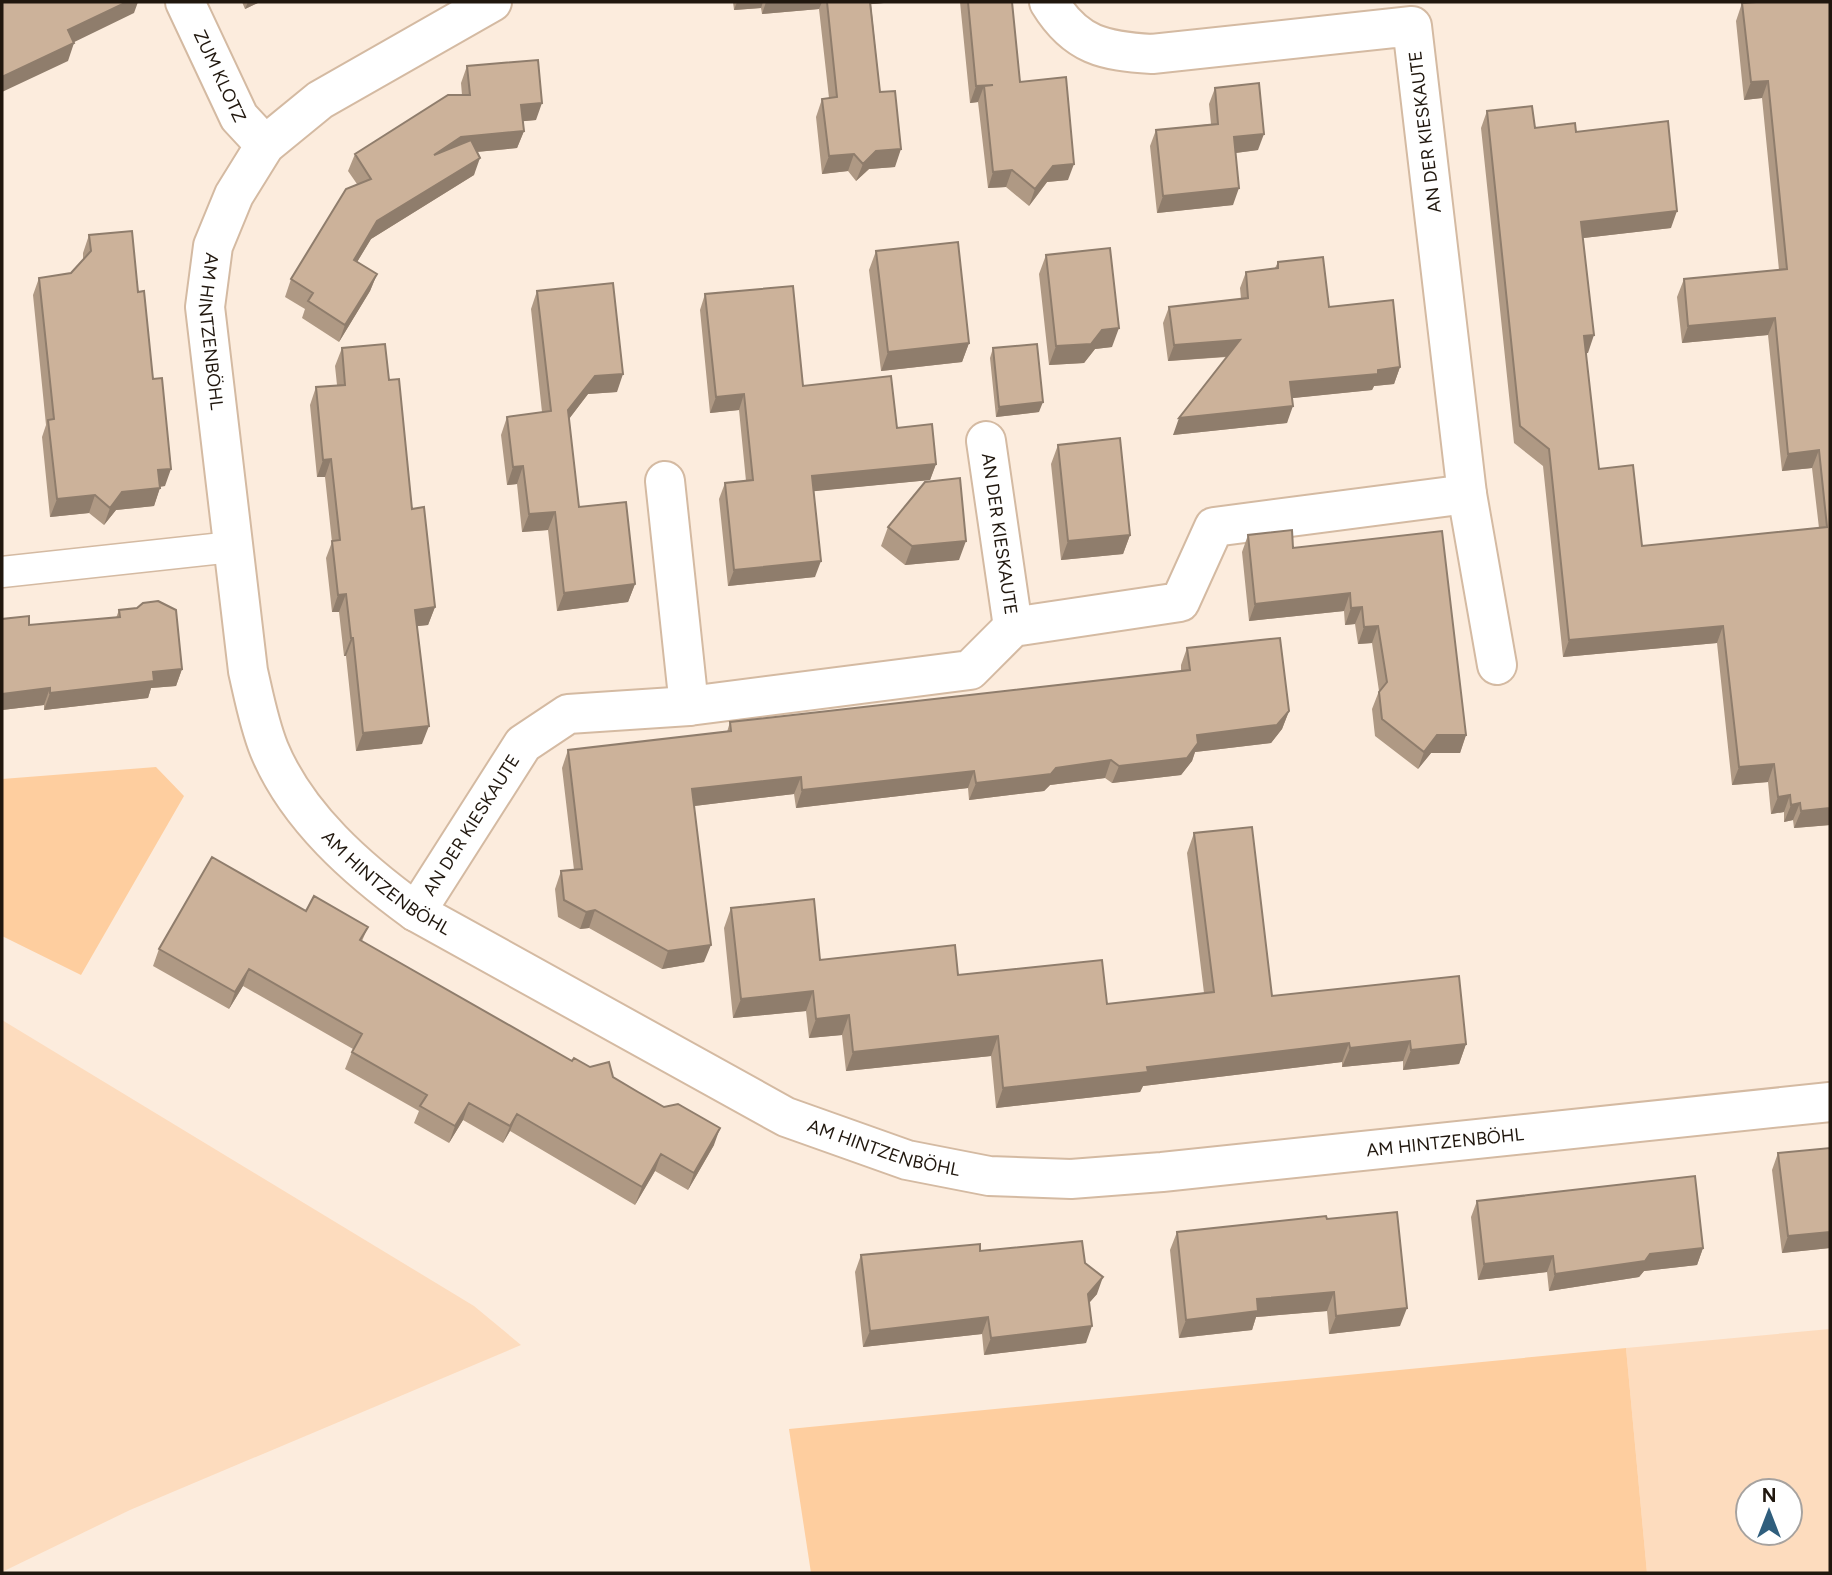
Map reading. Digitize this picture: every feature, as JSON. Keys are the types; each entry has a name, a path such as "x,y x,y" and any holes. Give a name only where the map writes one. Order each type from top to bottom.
{"street":[{"name":"ZUM KLOTZ","path":"185,2 239,117 265,145"},
{"name":"AM HINTZENBÖHL","path":"492,2 320,100 265,145 234,195 213,246 205,307 248,671 258,715 269,750 302,804 330,839 378,884 416,912 786,1117 907,1160 989,1175 1071,1179 1162,1172 1830,1102"},
{"name":"AN DER KIESKAUTE","path":"1049,2 1071,31 1097,46 1121,52 1153,54 1412,26 1467,494 1497,665"},
{"name":"AN DER KIESKAUTE","path":"986,441 1013,627"},
{"path":"665,481 689,706"},
{"name":"AN DER KIESKAUTE","path":"416,912 523,744 568,714 689,706 970,670 1013,627 1180,603 1214,527 1467,494"}],"lane":[{"path":"2,572 232,547"}],"shaded area":[{"path":"156,767 184,796 81,975 2,936 2,779"},
{"path":"2,1020 474,1306 521,1345 130,1510 2,1572"},
{"path":"1830,1329 1830,1573 1647,1573 1626,1348"},
{"path":"1626,1348 1647,1573 811,1573 789,1429"}],"building":[{"path":"2,2 127,2 68,30 74,43 2,77"},
{"path":"827,2 870,2 880,92 895,91 901,149 876,151 863,164 854,154 829,156 822,99 837,97"},
{"path":"968,2 1012,2 1020,82 1066,77 1074,164 1053,166 1035,189 1012,170 993,172 984,86 993,85 976,86"},
{"path":"1830,2 1830,808 1801,811 1800,803 1791,805 1790,795 1778,797 1774,764 1739,767 1723,626 1569,640 1549,449 1520,426 1487,111 1532,106 1535,128 1575,123 1576,132 1668,121 1677,211 1581,222 1594,335 1584,336 1599,469 1633,465 1642,546 1827,527 1819,450 1788,454 1775,318 1688,326 1684,279 1787,269 1768,81 1751,82 1742,3"},
{"path":"538,60 542,103 521,105 524,131 461,137 434,155 471,140 480,158 377,221 354,260 377,274 345,325 308,301 313,293 291,279 346,189 371,179 355,154 448,95 470,95 467,66"},
{"path":"1259,83 1264,134 1234,137 1239,188 1163,196 1156,130 1218,124 1215,88"},
{"path":"132,231 138,292 144,291 153,379 162,378 171,469 158,470 160,488 122,492 110,508 95,495 57,499 48,420 54,419 39,278 71,273 91,251 89,235"},
{"path":"958,242 969,343 888,352 876,251"},
{"path":"1110,248 1119,328 1102,330 1091,344 1056,346 1046,255"},
{"path":"1323,257 1329,307 1393,300 1400,367 1378,370 1378,374 1290,382 1293,406 1179,418 1240,340 1174,345 1169,307 1248,298 1246,272 1278,268 1278,262"},
{"path":"613,283 623,374 595,376 568,410 579,507 626,502 635,584 564,593 555,512 529,514 523,466 513,467 507,417 551,411 537,291"},
{"path":"793,286 803,386 891,376 897,428 932,424 936,464 812,476 821,561 734,570 725,483 753,480 744,394 716,397 705,294"},
{"path":"385,344 389,380 399,379 412,509 424,507 435,607 415,610 429,726 363,733 346,594 338,595 332,541 340,540 331,459 323,460 316,387 345,385 342,348"},
{"path":"1037,344 1043,402 999,407 993,348"},
{"path":"1120,438 1130,535 1068,541 1058,445"},
{"path":"960,478 966,541 912,546 888,527 925,482"},
{"path":"1292,530 1293,548 1442,531 1466,735 1437,735 1424,752 1382,719 1379,692 1387,682 1378,626 1364,627 1362,607 1351,608 1350,593 1255,604 1248,535"},
{"path":"158,601 176,610 182,669 153,672 154,681 50,693 50,688 2,694 2,619 29,616 29,625 120,617 119,610"},
{"path":"1280,638 1289,711 1277,725 1197,735 1198,743 1187,758 1119,766 1111,760 1056,768 1051,774 976,783 974,771 802,790 801,777 692,789 711,945 668,951 595,910 586,912 564,900 561,871 582,869 568,750 731,731 730,722 1190,670 1187,648"},
{"path":"1252,827 1272,996 1459,976 1466,1044 1411,1050 1410,1041 1350,1048 1349,1043 1147,1067 1148,1072 1003,1088 998,1036 853,1052 849,1015 816,1019 813,991 741,999 731,908 814,899 820,960 955,945 958,975 1102,960 1107,1004 1214,992 1194,833"},
{"path":"212,857 306,911 314,896 368,927 360,940 572,1061 574,1058 590,1067 609,1062 613,1077 638,1092 664,1107 678,1104 720,1128 694,1173 661,1154 642,1187 517,1114 510,1126 469,1103 455,1126 420,1106 427,1095 352,1052 362,1034 249,969 235,992 159,949"},
{"path":"1830,1148 1830,1232 1788,1236 1778,1153"},
{"path":"1695,1176 1703,1248 1650,1254 1645,1261 1555,1274 1553,1256 1484,1264 1477,1201"},
{"path":"1397,1212 1407,1308 1336,1316 1334,1292 1257,1299 1258,1311 1186,1320 1177,1232 1326,1216 1327,1219"},
{"path":"1082,1241 1085,1263 1103,1277 1088,1294 1092,1326 991,1338 988,1317 870,1331 861,1255 980,1244 980,1251"}]}
